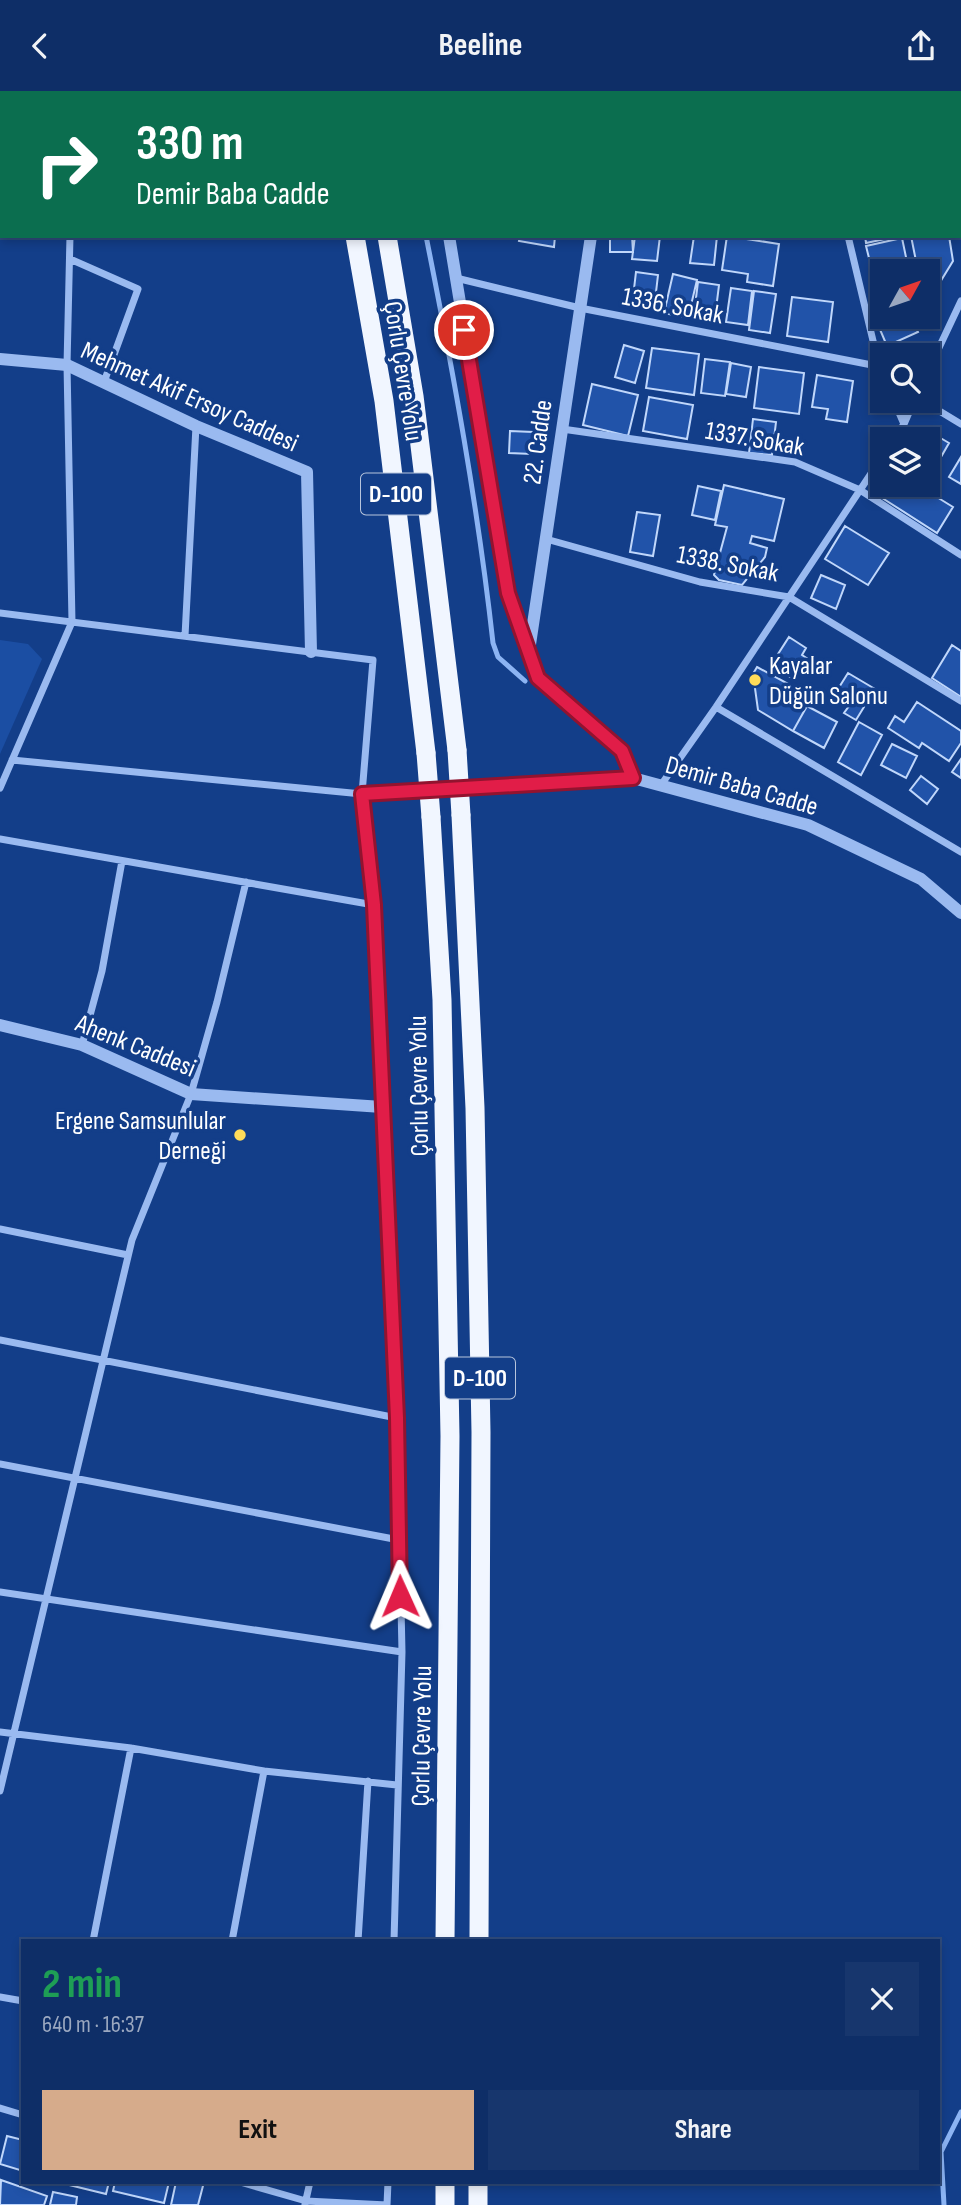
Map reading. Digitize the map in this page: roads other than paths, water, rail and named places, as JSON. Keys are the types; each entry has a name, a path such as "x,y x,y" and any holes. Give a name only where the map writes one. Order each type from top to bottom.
{"highway":[{"name":"Çorlu Çevre Yolu","path":"355,238 386,414 426,753 443,1039 450,1436 445,1939"},
{"name":"Çorlu Çevre Yolu","path":"387,238 414,396 457,750 461,815 475,1108 481,1418 479,1939"},
{"path":"445,2184 445,2205"},
{"path":"478,2184 478,2205"}],"street":[{"path":"0,788 72,622 67,365 70,238"},
{"path":"449,238 508,593 538,678 622,751 633,778"},
{"name":"22. Cadde","path":"529,653 591,238"},
{"path":"848,238 874,343"},
{"path":"70,259 138,289 104,381"},
{"name":"1336. Sokak","path":"456,278 580,309 870,368"},
{"path":"940,346 961,301"},
{"name":"Mehmet Akif Ersoy Caddesi","path":"0,359 67,365 196,426 307,472 311,652"},
{"path":"940,411 961,424"},
{"path":"899,413 904,424"},
{"path":"902,427 909,413"},
{"path":"185,636 196,426"},
{"name":"1337. Sokak","path":"562,429 795,462 860,490 961,555"},
{"path":"661,785 870,475"},
{"name":"1338. Sokak","path":"546,539 700,582 789,597 961,701"},
{"path":"0,613 373,660 362,794 374,905 397,1418 401,1652 394,1939"},
{"path":"716,707 961,852"},
{"path":"12,761 362,794"},
{"name":"Demir Baba Cadde","path":"362,794 633,778 808,825 921,879 961,913"},
{"path":"0,839 374,905"},
{"path":"82,1045 102,971 121,860"},
{"path":"0,1791 132,1240 191,1094 246,882"},
{"name":"Ahenk Caddesi","path":"0,1025 82,1045 191,1094 382,1107"},
{"path":"0,1229 128,1255"},
{"path":"0,1341 397,1418"},
{"path":"0,1464 399,1540"},
{"path":"0,1592 401,1652"},
{"path":"0,1732 131,1748 264,1771 397,1784"},
{"path":"93,1939 131,1748"},
{"path":"232,1939 264,1771"},
{"path":"358,1939 368,1781"},
{"path":"0,1997 21,2001"},
{"path":"0,2108 21,2114"},
{"path":"246,2184 305,2203 387,2205 388,2184"},
{"path":"305,2203 310,2184"}],"waterway":[{"path":"426,238 464,439 493,643 498,657 525,681"},
{"path":"944,2205 941,2152 961,2112"}],"place":[{"name":"Kayalar Düğün Salonu","path":"755,680"},
{"name":"Ergene Samsunlular Derneği","path":"240,1135"}]}
